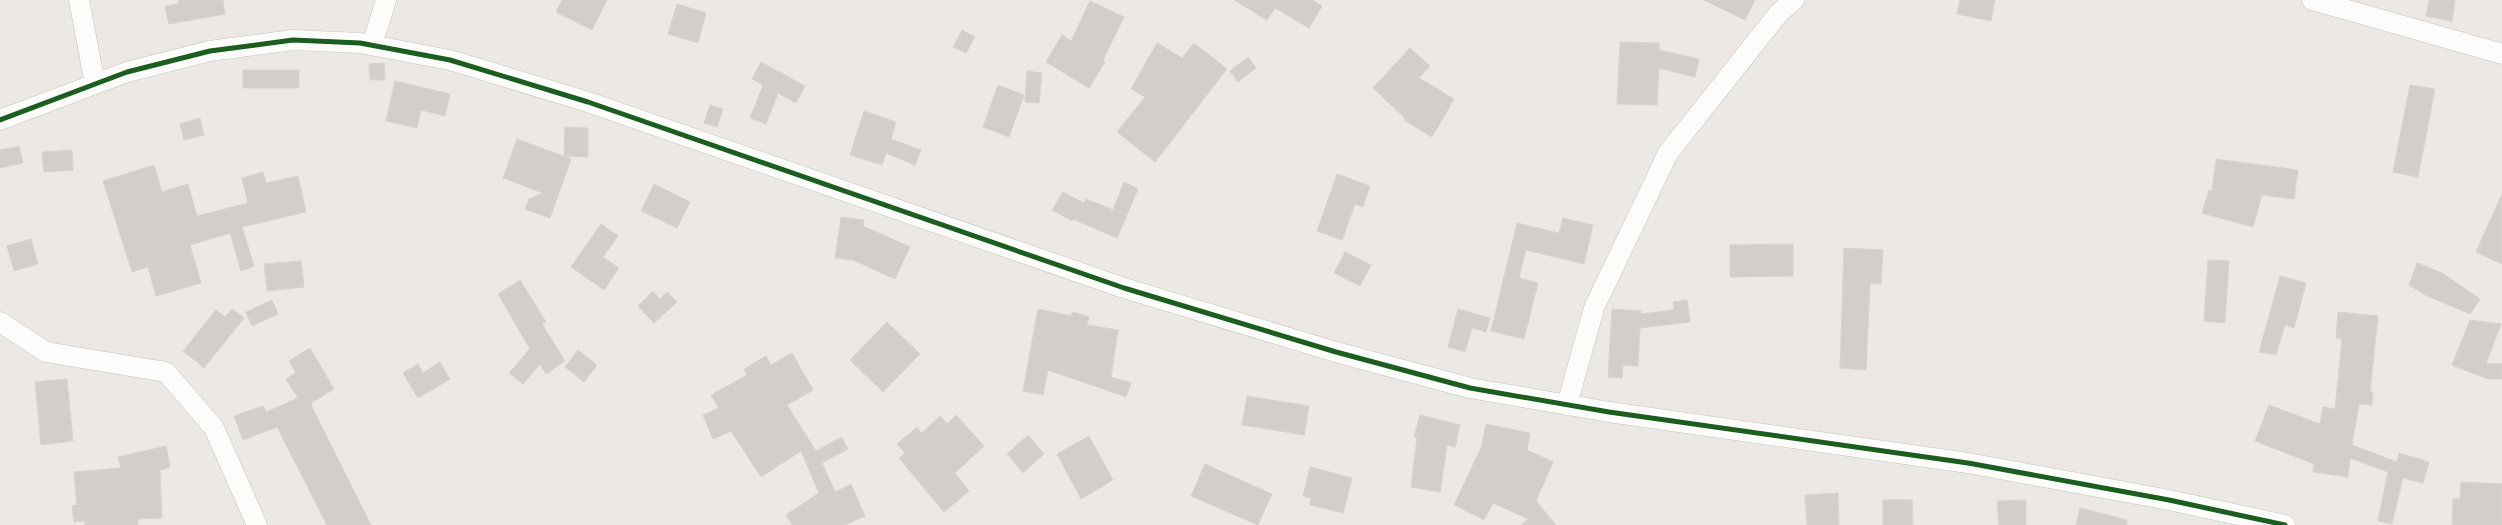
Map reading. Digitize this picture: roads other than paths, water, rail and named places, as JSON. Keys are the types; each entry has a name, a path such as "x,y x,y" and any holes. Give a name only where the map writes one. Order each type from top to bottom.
{"street":[{"path":"79,0 95,84"},
{"path":"372,45 386,0"},
{"path":"1567,405 1594,308 1668,153 1780,13 1794,0"},
{"path":"2312,0 2502,54"},
{"path":"2,117 127,72 210,51 292,40 372,45 450,60 588,102 1124,288 1336,352 1470,388 1567,405 1968,463 2169,500 2285,525"},
{"path":"0,322 46,352 166,372 214,428 257,525"}]}
